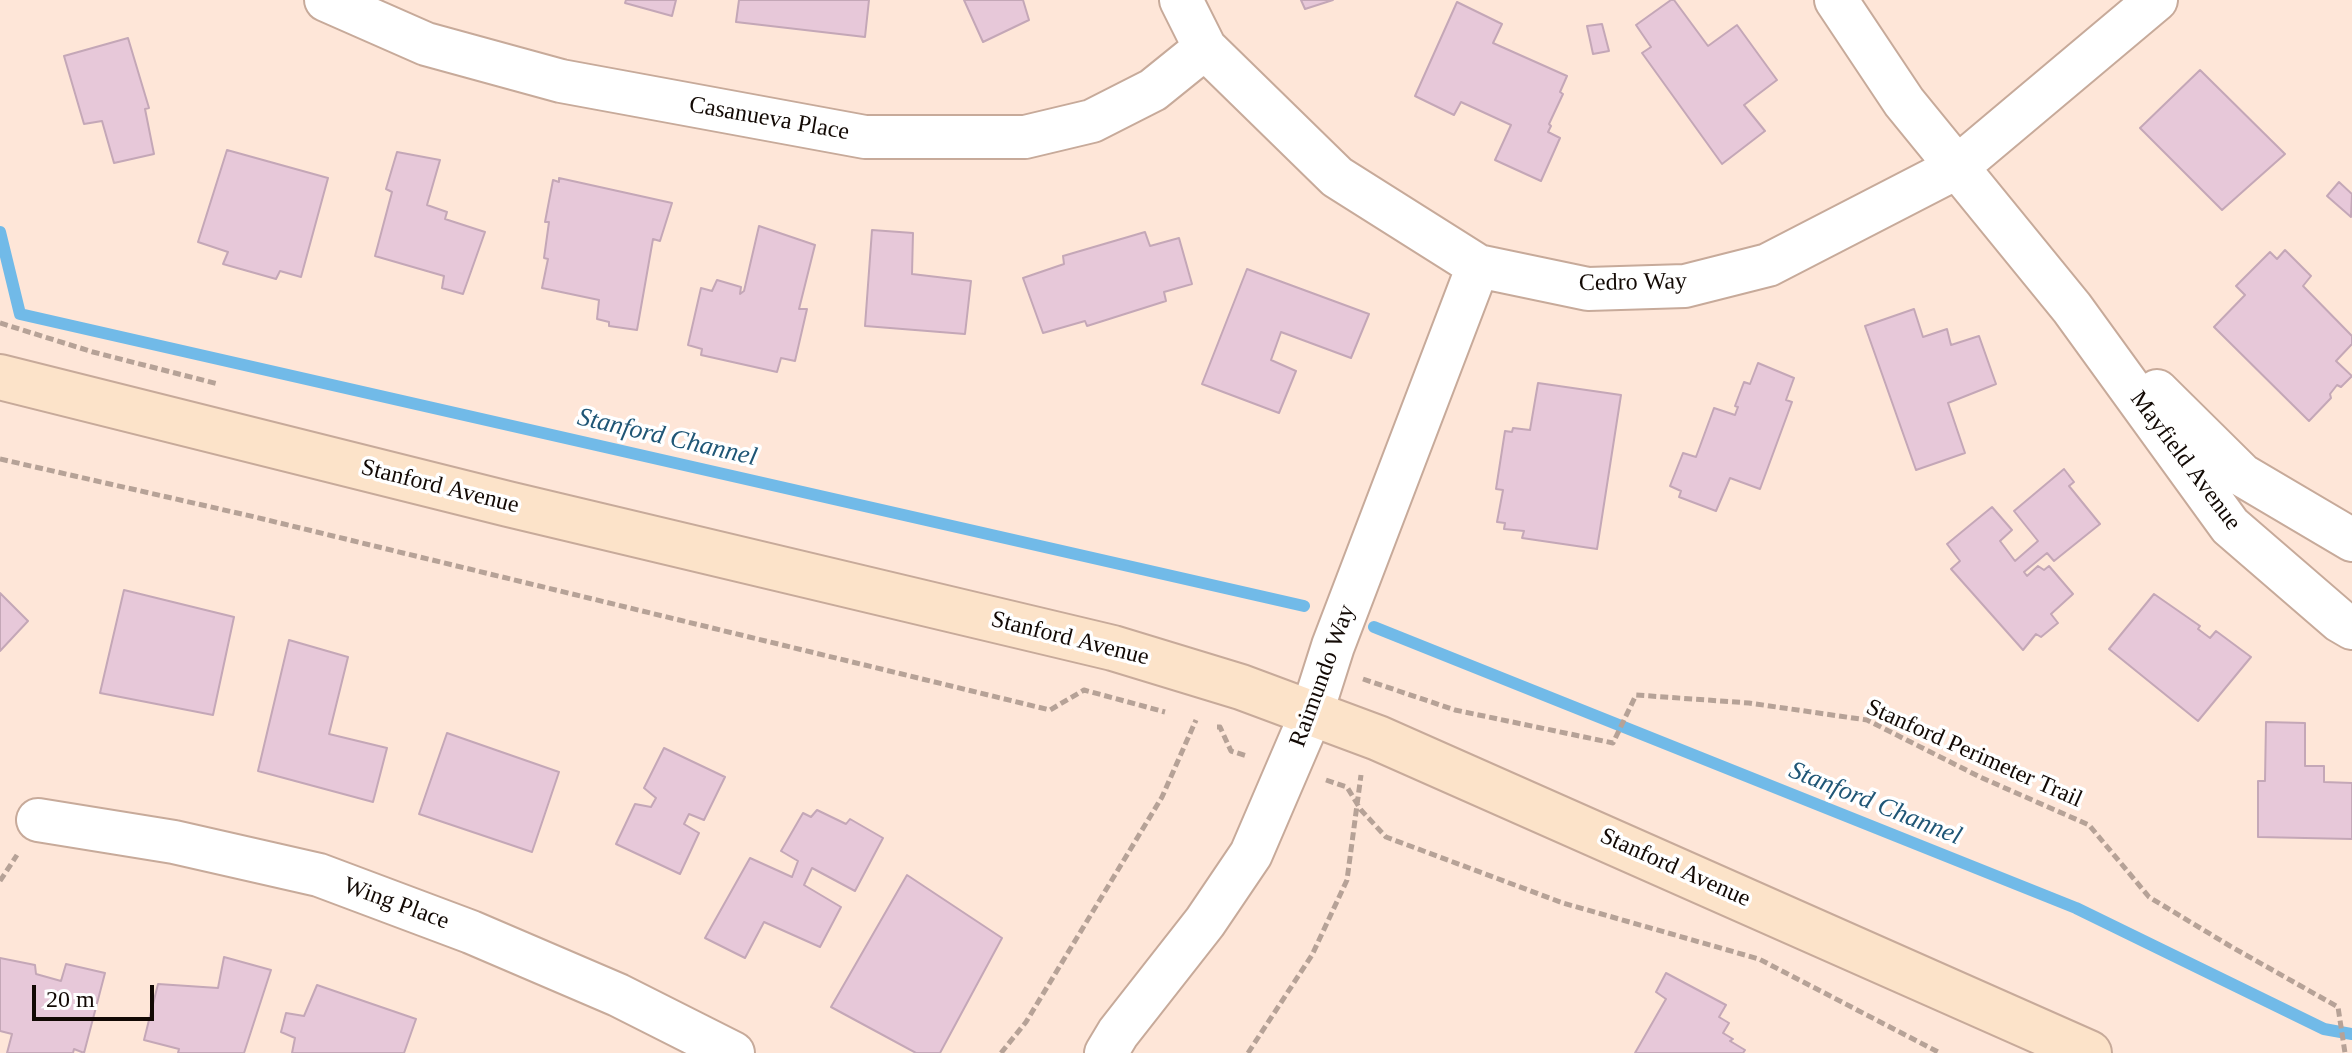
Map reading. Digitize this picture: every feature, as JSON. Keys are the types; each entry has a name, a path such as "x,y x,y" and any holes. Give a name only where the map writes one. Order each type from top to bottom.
{"street":[{"name":"Casanueva Place","path":"326,0 426,44 561,81 865,137 1025,137 1092,121 1153,90 1205,48"},
{"name":"Cedro Way","path":"1181,0 1205,48 1337,177 1478,266 1588,289 1685,286 1768,265 1956,168 2156,0"},
{"name":"Mayfield Avenue","path":"1836,0 1904,102 2072,308 2230,526 2352,628"},
{"name":"Raimundo Way","path":"1106,1053 1118,1033 1205,922 1251,854 1312,712 1333,646 1478,266"},
{"name":"Mayfield Avenue","path":"2072,308 2242,475 2352,540"},
{"name":"Stanford Avenue","path":"0,377 508,504 1113,648 1312,712 2089,1053"},
{"name":"Wing Place","path":"38,820 174,842 319,875 471,932 618,995 733,1053"}],"path":[{"path":"0,459 270,520 1050,710 1084,690 1168,713"},
{"name":"Stanford Perimeter Trail","path":"1613,743 1636,695 1749,703 1867,720 1980,777 2089,825 2149,897 2338,1007 2345,1053"},
{"path":"1182,717 1220,727 1231,751 1347,787 1386,837 1563,903 1759,959 1940,1053"},
{"path":"1001,1053 1026,1022 1162,797 1196,720"},
{"path":"1248,1053 1312,955 1347,880 1368,734"}],"building":[{"path":"626,0 676,0 672,16 625,3"},
{"path":"739,0 869,0 865,37 736,22"},
{"path":"964,0 1023,0 1029,20 983,42"},
{"path":"1301,0 1333,0 1305,9"},
{"path":"1671,0 1708,46 1737,25 1777,80 1744,105 1765,131 1722,164 1642,53 1651,47 1636,25"},
{"path":"1457,2 1502,24 1493,43 1567,76 1548,132 1560,138 1541,181 1495,160 1511,125 1461,102 1454,115 1415,96"},
{"path":"1602,24 1609,51 1593,54 1587,26"},
{"path":"128,38 149,108 145,109 154,154 114,163 102,121 84,124 64,56"},
{"path":"2200,70 2285,154 2222,210 2140,128"},
{"path":"227,150 328,178 301,277 280,271 276,279 223,264 228,252 198,242"},
{"path":"397,152 440,160 427,205 447,212 445,219 485,232 463,294 442,288 444,276 375,256 392,192 386,189"},
{"path":"559,178 672,203 660,241 653,239 637,330 609,326 609,322 597,319 599,300 542,288 548,259 544,258 549,222 545,222 553,180 559,182"},
{"path":"2339,182 2352,194 2351,217 2327,196"},
{"path":"759,226 815,245 799,309 807,309 795,361 781,358 777,372 701,355 702,349 688,345 701,288 712,291 717,280 741,287 740,294 744,291"},
{"path":"872,230 913,233 912,274 971,281 965,334 865,326"},
{"path":"1145,232 1150,246 1179,238 1192,284 1164,292 1166,301 1087,326 1085,321 1043,333 1023,278 1064,264 1063,256"},
{"path":"2285,250 2311,276 2303,286 2352,336 2352,344 2336,361 2352,376 2341,387 2337,385 2330,394 2331,398 2309,421 2214,327 2245,295 2236,286 2270,252 2277,259"},
{"path":"1247,269 1369,314 1351,358 1281,332 1271,360 1296,371 1279,413 1202,384"},
{"path":"1914,309 1923,337 1947,329 1951,345 1979,336 1996,384 1948,403 1965,453 1916,470 1865,326"},
{"path":"1758,363 1794,378 1786,400 1792,402 1760,489 1730,478 1716,511 1679,497 1681,491 1670,486 1683,453 1696,457 1714,408 1735,415 1744,382 1750,384"},
{"path":"1538,383 1621,395 1597,549 1522,538 1524,531 1504,529 1505,523 1497,522 1503,490 1496,489 1505,431 1512,432 1513,428 1530,430"},
{"path":"2064,469 2074,482 2069,486 2100,524 2054,561 2047,553 2024,572 2027,576 2038,566 2044,570 2049,566 2073,594 2051,614 2058,623 2041,637 2036,634 2023,650 1951,569 1960,561 1947,544 1992,507 2012,530 2000,541 2015,561 2038,541 2014,511"},
{"path":"124,590 234,617 213,715 100,693"},
{"path":"0,593 28,621 0,651"},
{"path":"2154,594 2200,626 2198,629 2210,638 2216,631 2251,657 2198,721 2109,649"},
{"path":"289,640 348,657 329,734 387,748 373,802 258,771"},
{"path":"2266,722 2305,723 2305,766 2324,766 2324,782 2352,783 2352,839 2258,837 2258,781 2265,781"},
{"path":"447,733 559,772 532,852 419,814"},
{"path":"664,748 725,777 704,820 689,814 684,824 699,833 680,874 616,844 635,804 651,807 656,798 644,788"},
{"path":"817,810 846,824 850,819 883,838 855,891 812,868 804,885 841,907 820,947 764,922 745,958 705,938 750,858 792,877 798,861 781,851 803,813 811,817"},
{"path":"907,875 1002,938 940,1053 916,1053 831,1007"},
{"path":"224,957 271,970 244,1053 178,1053 179,1049 144,1040 158,984 218,988"},
{"path":"0,958 35,965 36,974 61,981 66,964 105,973 84,1053 74,1049 73,1053 7,1053 12,1034 0,1031"},
{"path":"1666,973 1726,1005 1719,1017 1729,1023 1723,1033 1745,1050 1743,1053 1635,1053 1666,999 1656,992"},
{"path":"317,985 416,1019 404,1053 292,1053 295,1038 281,1032 286,1013 304,1016"}],"waterway":[{"name":"Stanford Channel","path":"0,232 20,314 1304,606"},
{"name":"Stanford Channel","path":"1374,627 2076,908 2324,1029 2352,1034"}]}
